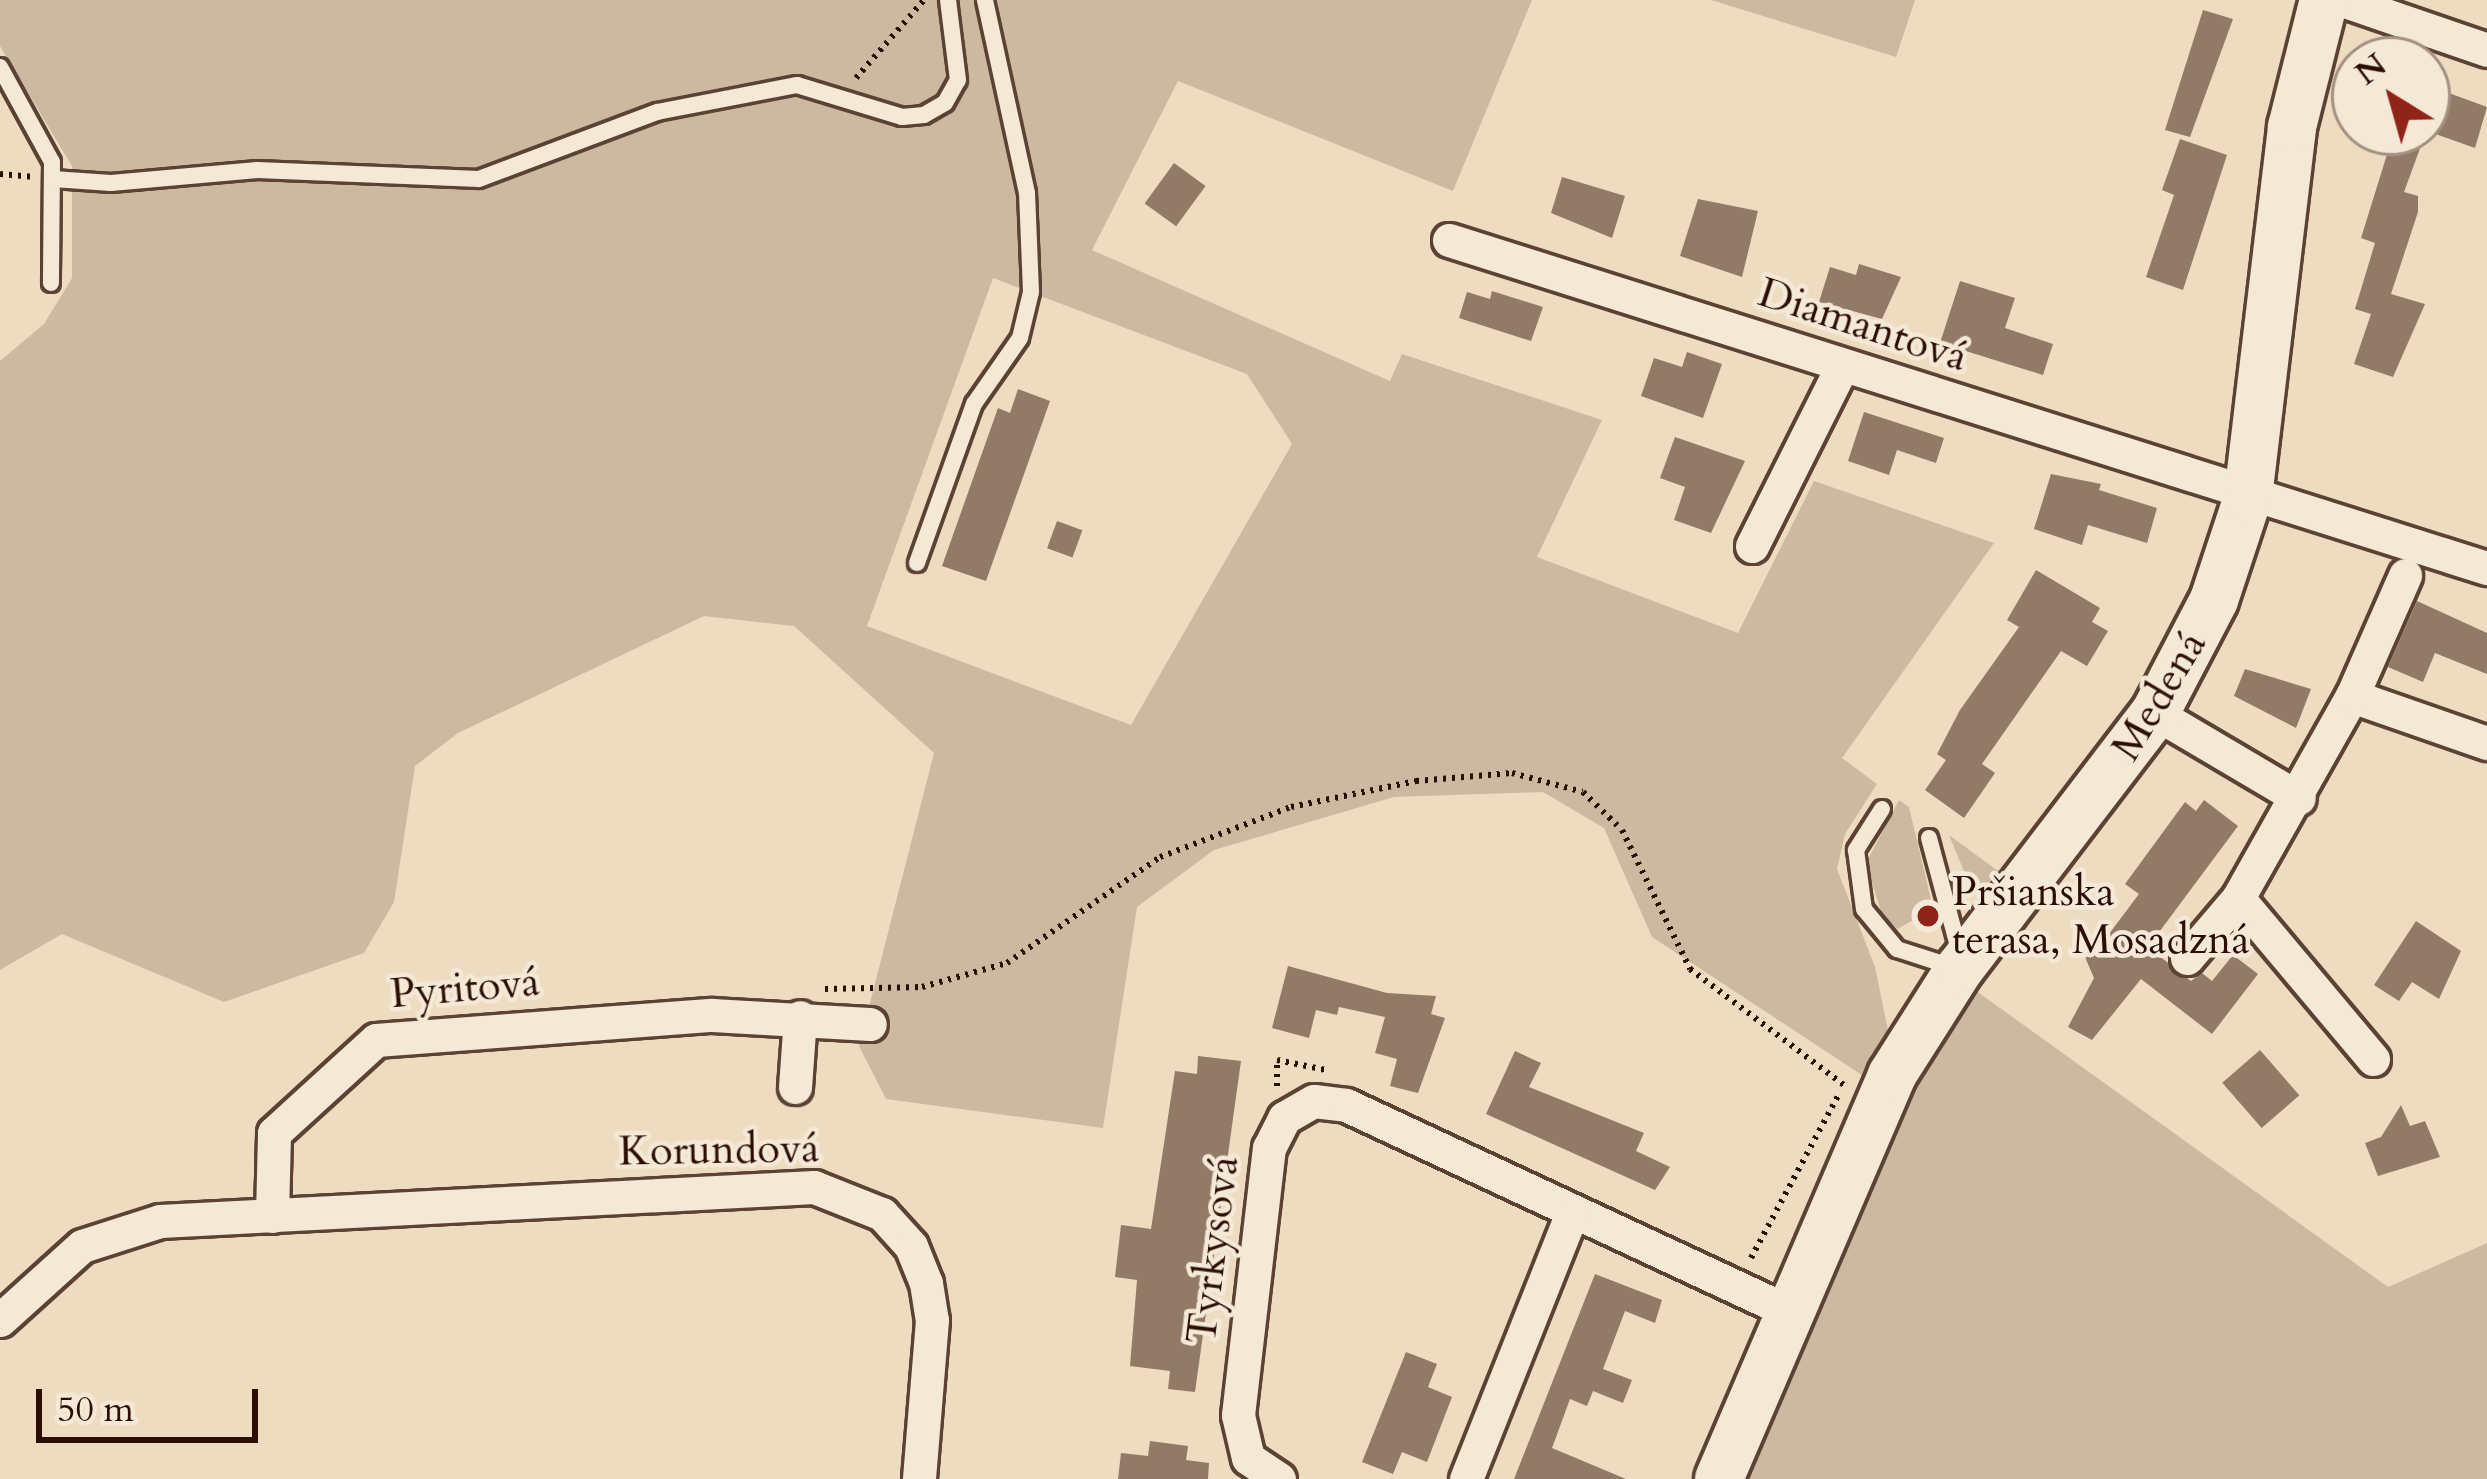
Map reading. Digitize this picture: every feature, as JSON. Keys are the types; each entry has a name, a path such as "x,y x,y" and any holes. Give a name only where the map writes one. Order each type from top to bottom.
{"street":[{"name":"Medená","path":"1719,1479 1786,1310 1892,1075 1960,968 2156,713 2214,600 2248,496 2292,127 2324,0"},
{"path":"2342,0 2487,50"},
{"name":"Diamantová","path":"1450,240 2487,568"},
{"path":"1751,546 1842,366"},
{"path":"2187,958 2238,898 2299,798 2352,696 2405,574"},
{"path":"2352,696 2487,742"},
{"path":"2156,713 2299,798"},
{"path":"2238,898 2373,1059"},
{"path":"795,1087 803,1005"},
{"name":"Pyritová","path":"272,1216 274,1133 376,1040 803,1005 870,1024"},
{"name":"Tyrkysová","path":"1279,1479 1247,1458 1238,1432 1270,1148 1284,1118 1314,1101 1346,1106 1786,1310"},
{"name":"Korundová","path":"272,1216 771,1186 849,1195 896,1230 926,1283 932,1320 919,1479"},
{"path":"1466,1479 1572,1212"},
{"path":"0,1320 48,1270 120,1230 272,1216"}],"lane":[{"path":"53,179 111,183 295,170 479,179 657,112 797,85 840,93 902,117 945,103 958,80 948,0"},
{"path":"917,563 974,404 1020,338 1030,292 1027,193 985,0"},
{"path":"0,68 52,162 51,283"},
{"path":"1882,809 1856,850 1864,909 1897,950 1927,965 1960,968 1957,926 1929,838"}],"path":[{"path":"840,93 923,0"},
{"path":"803,1005 842,985 922,987 1007,963 1160,857 1291,807 1416,781 1512,773 1583,792 1622,830 1690,969 1844,1085"},
{"path":"1284,1118 1277,1060 1332,1073"},
{"path":"1740,1263 1754,1256 1854,1066"}],"shaded area":[{"path":"0,0 1532,0 1453,191 1178,81 1092,250 1390,381 1402,354 1602,420 1537,557 1738,633 1814,481 1994,543 1842,758 1877,784 1845,834 1837,869 1875,967 1891,1045 1871,1081 1652,937 1604,828 1543,792 1394,797 1214,850 1137,907 1103,1128 886,1099 859,1046 934,753 794,626 704,616 458,733 415,766 394,902 364,953 224,1002 62,934 0,970 0,361 44,324 72,278 72,166 0,46","holes":["993,278 1247,374 1292,444 1131,725 867,626"]},
{"path":"1711,0 1915,0 1896,57"},
{"path":"1899,800 1909,807 1933,908 1898,929 1883,918 1866,863"},
{"path":"1949,835 2009,879 1984,895 1971,888"},
{"path":"1968,985 2388,1287 2487,1243 2487,1479 1733,1479 1921,1055"}],"building":[{"path":"2203,10 2233,19 2190,137 2165,130"},
{"path":"2451,94 2487,107 2475,148 2451,140"},
{"path":"2180,139 2227,155 2183,290 2146,277 2174,195 2162,190"},
{"path":"2387,156 2417,156 2404,192 2418,196 2418,212 2391,294 2425,304 2393,377 2354,364 2371,314 2355,309 2375,243 2361,238"},
{"path":"1174,163 1206,186 1176,226 1145,203"},
{"path":"1562,177 1625,196 1612,238 1551,213"},
{"path":"1698,199 1758,211 1742,277 1680,256"},
{"path":"1859,264 1901,277 1882,319 1819,302 1830,267 1856,275"},
{"path":"1960,281 2015,298 2005,328 2053,344 2043,375 1940,343"},
{"path":"1492,291 1543,307 1531,341 1459,318 1467,292 1490,299"},
{"path":"1687,352 1722,364 1703,418 1641,396 1654,358 1682,367"},
{"path":"1018,389 1050,401 986,581 942,566 998,408 1010,413"},
{"path":"1864,412 1944,438 1936,463 1897,450 1889,475 1848,461"},
{"path":"1675,437 1745,461 1711,533 1674,520 1685,487 1660,478"},
{"path":"2051,474 2101,484 2099,490 2157,508 2147,543 2088,525 2082,545 2034,529"},
{"path":"1057,521 1082,530 1072,557 1047,548"},
{"path":"2036,570 2100,608 2092,622 2108,631 2087,666 2061,651 1982,764 1995,773 1964,818 1925,790 1946,760 1937,754 1960,710 2019,627 2007,620"},
{"path":"2417,601 2487,633 2487,674 2435,653 2423,682 2388,667"},
{"path":"2245,669 2311,689 2296,728 2234,696"},
{"path":"2204,800 2238,826 2148,947 2191,981 2202,973 2212,981 2233,955 2258,974 2212,1034 2141,979 2092,1040 2068,1027 2094,978 2082,950 2093,936 2109,934 2139,894 2125,884 2185,802 2196,811"},
{"path":"2416,921 2461,951 2439,999 2412,982 2399,1001 2374,985"},
{"path":"1288,966 1387,993 1436,996 1431,1014 1445,1018 1418,1093 1390,1086 1397,1059 1375,1053 1385,1017 1339,1007 1337,1015 1316,1010 1309,1038 1272,1028"},
{"path":"2260,1050 2299,1095 2262,1128 2222,1083"},
{"path":"1515,1051 1541,1063 1529,1087 1644,1133 1636,1151 1670,1167 1655,1190 1486,1114"},
{"path":"1198,1056 1241,1061 1195,1392 1168,1389 1170,1371 1130,1366 1137,1280 1115,1277 1121,1225 1151,1229 1175,1071 1197,1074"},
{"path":"2401,1105 2410,1126 2425,1121 2440,1157 2378,1176 2365,1143 2381,1137"},
{"path":"1595,1274 1662,1300 1655,1323 1625,1311 1603,1369 1632,1380 1623,1403 1593,1391 1587,1406 1570,1399 1552,1448 1626,1479 1514,1479"},
{"path":"1406,1352 1437,1364 1428,1387 1452,1397 1427,1462 1402,1452 1393,1474 1362,1462"},
{"path":"1150,1441 1188,1446 1186,1460 1209,1463 1208,1479 1118,1479 1121,1453 1148,1456"}],"place":[{"name":"Pršianska terasa, Mosadzná","path":"1928,916"}]}
